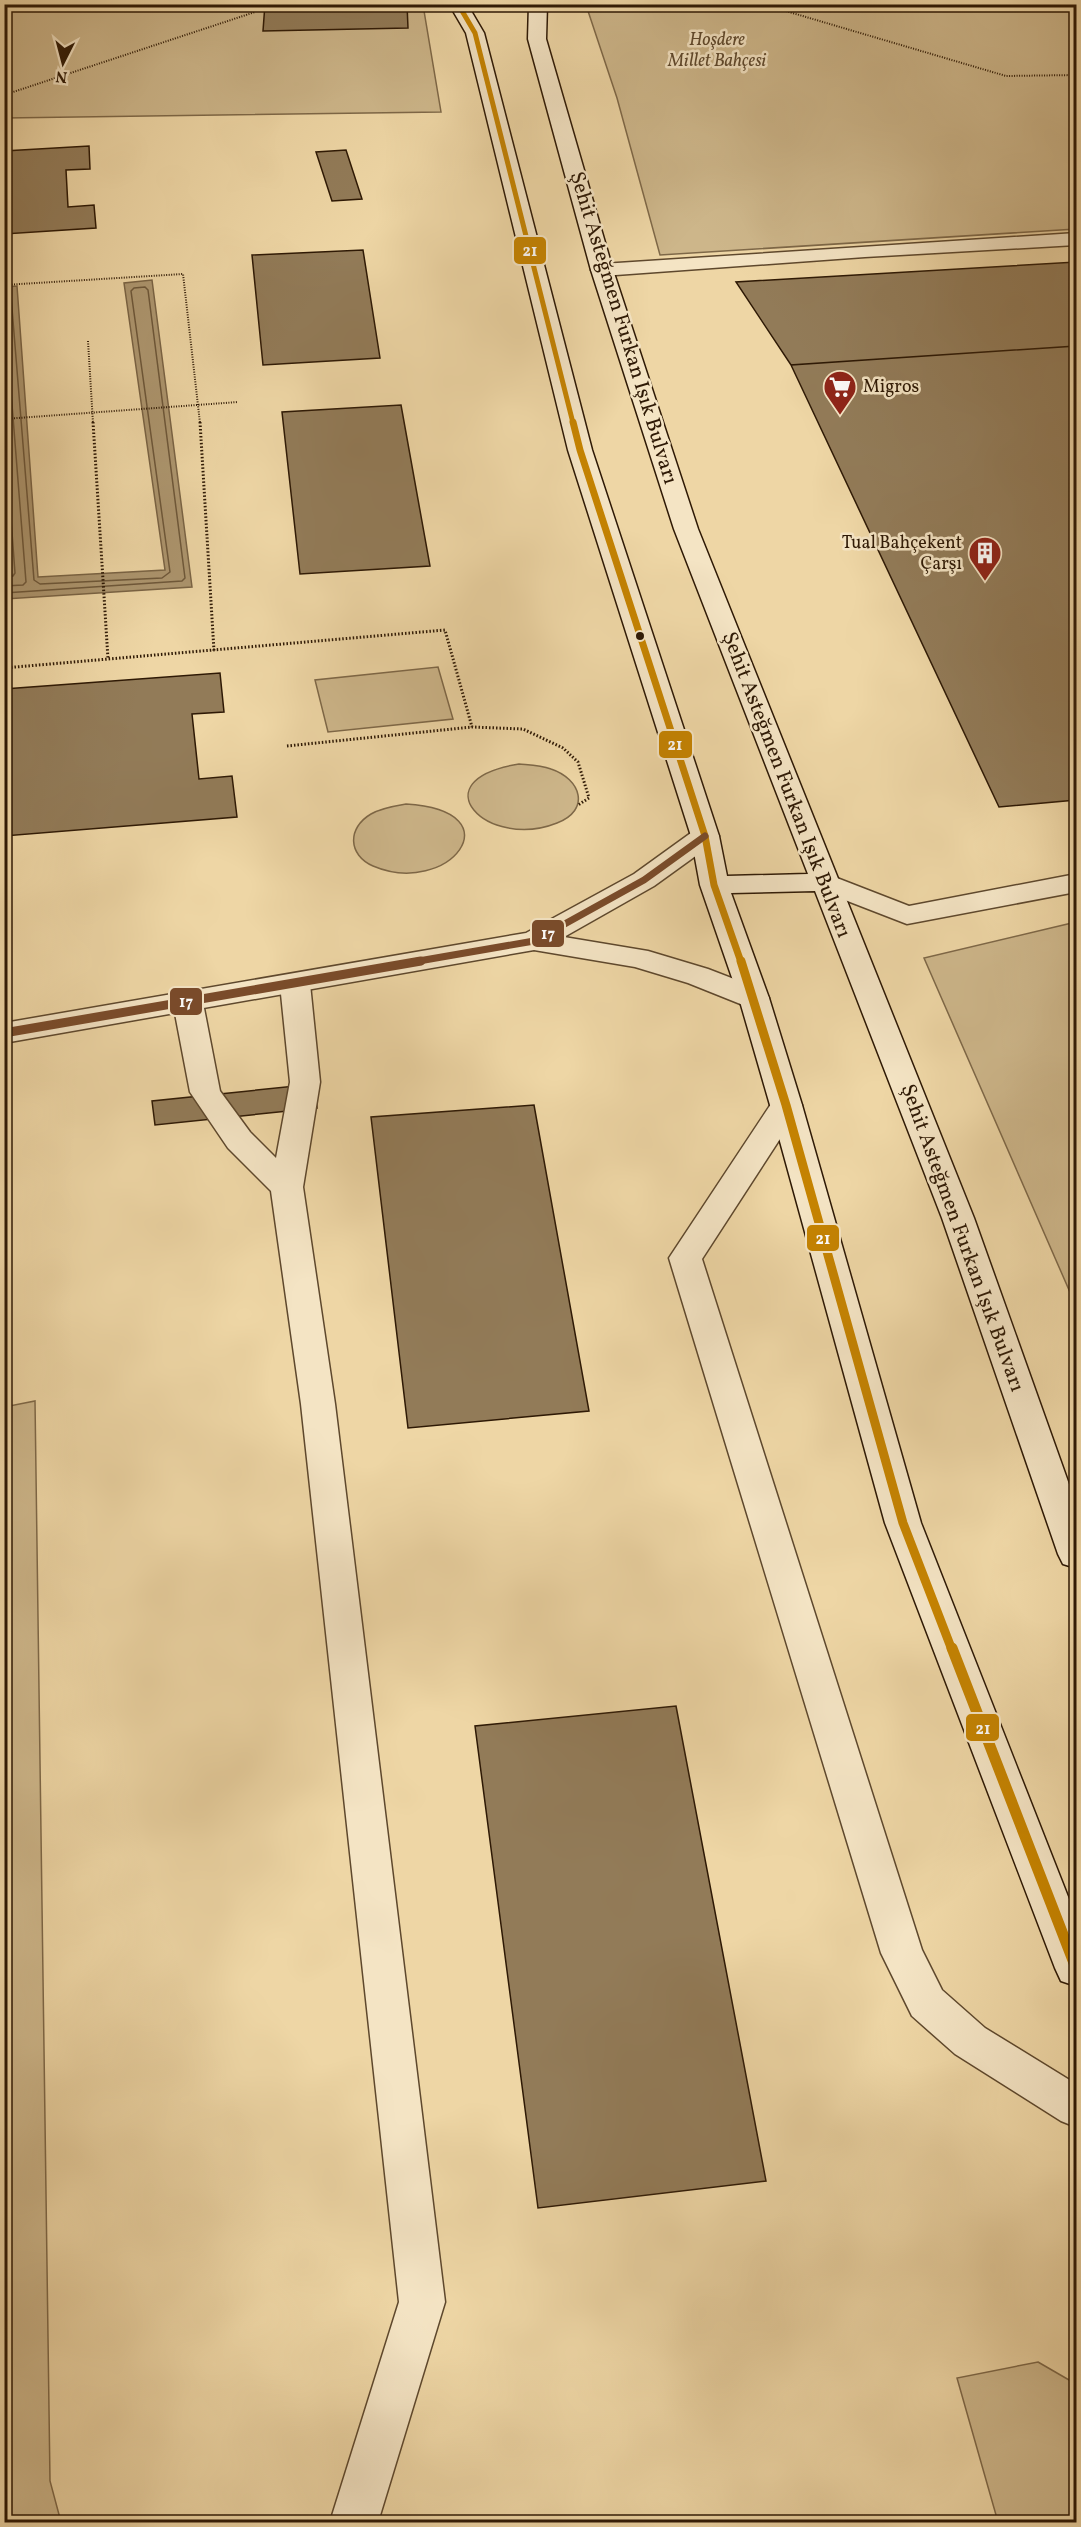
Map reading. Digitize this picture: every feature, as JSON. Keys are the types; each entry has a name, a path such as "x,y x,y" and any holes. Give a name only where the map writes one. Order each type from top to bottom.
{"main road":[{"path":"458,4 474,33 580,450 705,836 714,885 754,998 903,1523 1077,1968"},
{"name":"Şehit Asteğmen Furkan Işık Bulvarı","path":"538,4 537,39 602,270 686,529 958,1218 1077,1554"},
{"path":"602,270 865,251 1077,239"},
{"path":"4,1033 188,1003 534,941 644,880 705,836"},
{"path":"714,885 824,882 908,915 1077,883"},
{"path":"534,941 638,958 698,976 754,998"},
{"path":"295,984 305,1082 287,1187 318,1404 422,2302 354,2523"},
{"path":"188,1003 204,1092 239,1140 287,1187"},
{"path":"786,1105 685,1257 902,1953 927,2003 970,2042 1077,2107"}],"path":[{"path":"4,6 81,4"},
{"path":"4,95 255,12 252,4"},
{"path":"762,4 1006,76 1077,75"},
{"path":"837,4 859,9 1064,4"},
{"path":"4,285 183,274 199,405 214,651"},
{"path":"88,341 108,659"},
{"path":"4,419 238,402"},
{"path":"4,668 446,630 472,727"},
{"path":"287,746 472,727 523,729 563,748 578,762 589,798 578,805"}],"green space":[{"path":"4,5 423,5 441,112 5,118"},
{"name":"Hoşdere Millet Bahçesi","path":"586,5 1076,5 1076,229 660,255 617,98"},
{"path":"438,667 453,719 328,732 315,680"},
{"path":"519,764 547,768 569,780 578,795 575,810 557,823 531,829 507,828 488,821 474,810 468,797 472,784 489,772"},
{"path":"406,804 440,810 459,821 465,835 460,850 446,862 426,871 401,873 373,866 365,861 355,848 354,834 358,826 379,810"},
{"path":"1076,922 1076,1306 924,958"},
{"path":"35,1401 50,2481 61,2522 5,2522 4,1407"},
{"path":"1038,2362 1076,2384 1076,2522 998,2522 957,2378"}],"water":[{"path":"152,280 192,587 5,599 5,287 17,286 38,577 165,570 124,283"}],"building":[{"path":"265,4 407,4 408,28 263,31"},
{"path":"89,146 90,169 66,170 68,207 94,205 96,228 4,234 4,151"},
{"path":"346,150 362,199 332,201 316,152"},
{"path":"363,250 380,358 263,365 252,255"},
{"path":"1076,262 1076,346 791,365 736,282"},
{"name":"Tual Bahçekent Çarşı","path":"1076,346 1076,800 999,807 791,365"},
{"path":"401,405 430,566 300,574 282,412"},
{"path":"220,673 224,712 192,714 199,779 232,776 237,817 4,836 4,689"},
{"path":"315,1084 317,1108 155,1125 152,1101"},
{"path":"534,1105 589,1411 408,1428 371,1117"},
{"path":"676,1706 766,2181 538,2208 475,1726"}],"transit line":[{"name":"21","path":"458,4 475,33 580,450 705,836 714,885 754,998 903,1523 1076,1968"},
{"name":"17","path":"4,1033 534,941 644,880 705,836"}],"place":[{"name":"Migros","path":"840,416"},
{"name":"Tual Bahçekent Çarşı","path":"985,582"}]}
